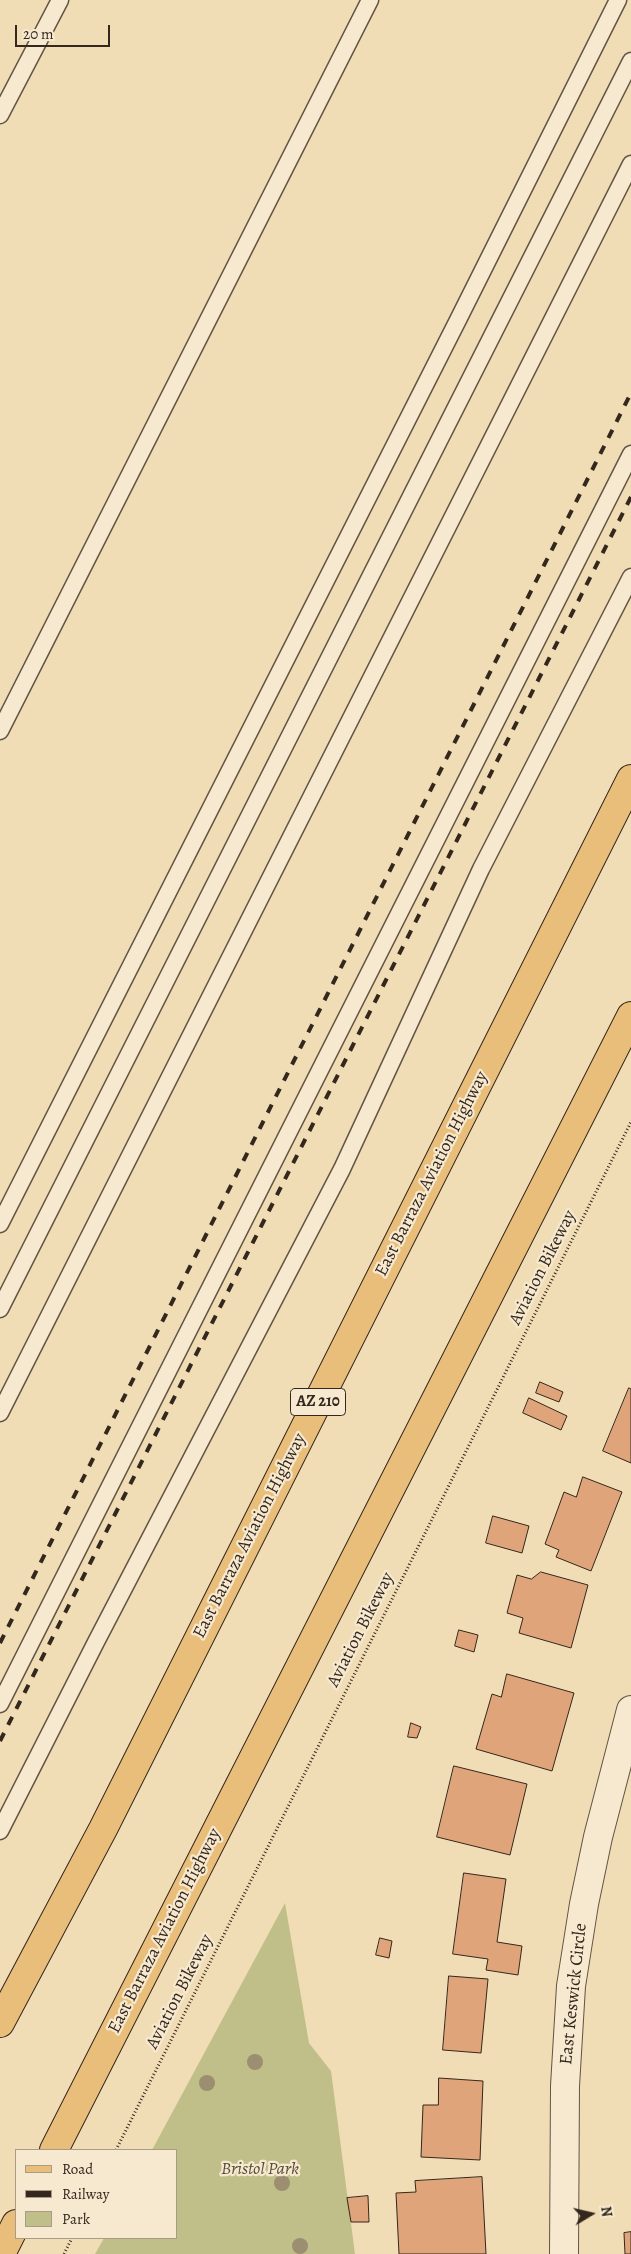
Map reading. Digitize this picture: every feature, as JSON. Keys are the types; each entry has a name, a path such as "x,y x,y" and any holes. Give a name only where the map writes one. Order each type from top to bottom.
{"main road":[{"name":"East Barraza Aviation Highway","path":"0,2023 103,1829 631,779"},
{"name":"East Barraza Aviation Highway","path":"55,2149 631,1016"},
{"path":"1,2254 15,2226"}],"street":[{"name":"East Keswick Circle","path":"564,2254 565,2086 571,1986 584,1904 598,1837 631,1710"}],"lane":[{"path":"0,115 60,0"},
{"path":"0,731 370,0"},
{"path":"0,1224 618,0"},
{"path":"0,1309 631,61"},
{"path":"0,1412 631,164"},
{"path":"0,1704 631,454"},
{"path":"0,1831 342,1169 481,869 631,577"}],"path":[{"name":"Aviation Bikeway","path":"117,2149 631,1122"},
{"path":"64,2254 72,2239"}],"green space":[{"name":"Bristol Park","path":"285,1903 309,2043 331,2071 355,2254 95,2254 103,2239 178,2239 178,2149 153,2149"}],"building":[{"path":"540,1382 563,1392 559,1402 536,1393"},
{"path":"629,1388 631,1389 631,1463 603,1451"},
{"path":"529,1398 567,1416 561,1430 523,1413"},
{"path":"583,1477 622,1492 591,1571 556,1557 559,1550 545,1544 564,1492 576,1497"},
{"path":"493,1516 529,1526 522,1553 486,1543"},
{"path":"541,1572 588,1585 571,1648 519,1633 523,1618 507,1613 517,1575 531,1579"},
{"path":"459,1630 478,1635 474,1652 455,1646"},
{"path":"507,1674 574,1693 552,1771 476,1749 492,1694 501,1697"},
{"path":"411,1723 421,1727 417,1738 408,1737"},
{"path":"454,1766 527,1784 510,1855 437,1837"},
{"path":"464,1873 506,1879 497,1942 522,1946 518,1975 486,1970 488,1959 453,1954"},
{"path":"380,1938 392,1941 389,1958 376,1955"},
{"path":"449,1976 488,1979 481,2053 443,2050"},
{"path":"439,2078 483,2081 480,2160 421,2157 423,2105 438,2105"},
{"path":"482,2177 486,2254 399,2254 396,2193 416,2192 415,2181"},
{"path":"368,2196 369,2222 351,2222 347,2198"},
{"path":"631,2232 631,2254 625,2254 624,2233"}],"railway":[{"path":"0,1643 631,393"},
{"path":"0,1741 631,497"}]}
